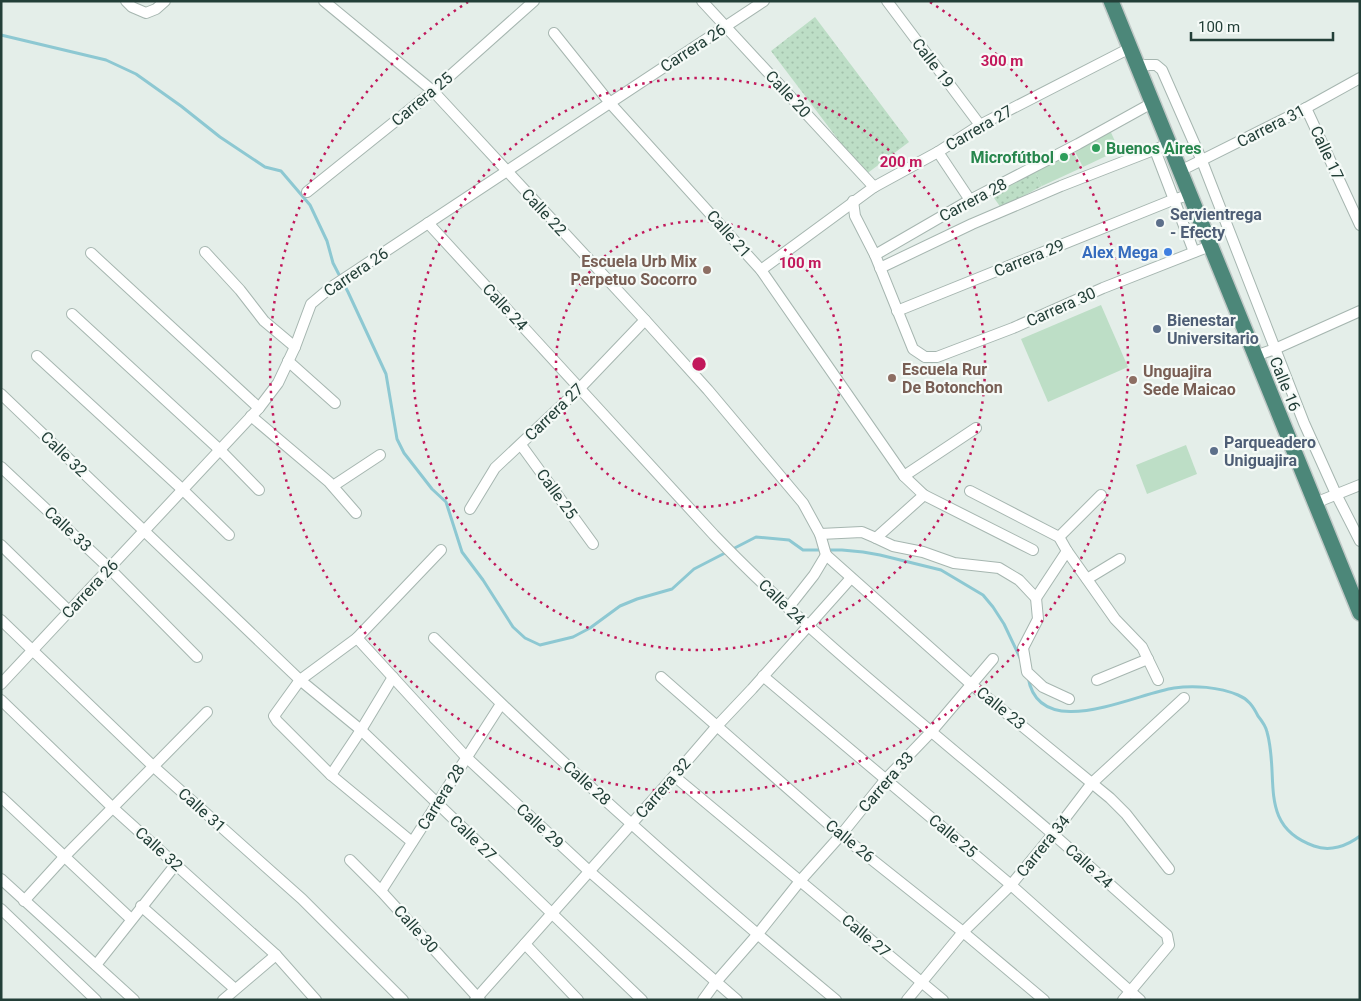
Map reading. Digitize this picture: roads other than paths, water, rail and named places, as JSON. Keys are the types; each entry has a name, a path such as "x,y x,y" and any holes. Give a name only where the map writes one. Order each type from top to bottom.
{"highway":[{"name":"Calle 16","path":"1111,1 1152,102 1162,147 1180,171 1182,197 1210,246 1315,503 1356,591 1360,612"}],"street":[{"path":"126,1 132,7 146,13 156,9 164,1"},
{"name":"Calle 22","path":"324,1 434,91 645,320 708,390 803,503 820,534 826,555"},
{"name":"Carrera 25","path":"307,192 434,91 534,1"},
{"name":"Calle 20","path":"702,1 874,187"},
{"name":"Carrera 26","path":"1,684 259,408 278,382 295,346 311,304 330,288 764,1"},
{"name":"Calle 19","path":"887,1 980,125"},
{"name":"Calle 21","path":"554,33 610,103 761,270 904,476 924,495 1033,550"},
{"name":"Carrera 27","path":"761,270 874,187 938,152 980,125 1130,48"},
{"path":"1137,65 1156,65 1162,70 1202,160 1304,423 1336,494 1360,541"},
{"name":"Carrera 31","path":"1180,171 1306,108 1360,78"},
{"name":"Carrera 28","path":"875,255 970,200 1078,144 1152,102"},
{"name":"Calle 17","path":"1306,108 1360,225"},
{"name":"Carrera 28","path":"880,268 972,224 1061,186 1162,147"},
{"name":"Calle 16","path":"1162,147 1182,197 1194,252"},
{"path":"938,152 970,200"},
{"name":"Carrera 29","path":"897,311 1182,197"},
{"path":"853,201 855,216 875,255 897,311"},
{"name":"Calle 24","path":"428,223 739,561 807,626 1053,834 1166,935 1169,945 1131,991"},
{"name":"Carrera 30","path":"897,311 913,349 925,357 937,357 1013,328 1103,288 1210,246"},
{"path":"205,252 240,290 264,321 295,346"},
{"path":"91,253 259,408"},
{"path":"1255,356 1360,311"},
{"path":"72,314 220,450 259,490"},
{"name":"Carrera 27","path":"470,509 494,468 521,445 580,388 645,320"},
{"path":"37,356 183,490 229,535"},
{"path":"288,361 335,403"},
{"name":"Calle 32","path":"1,394 300,680"},
{"path":"251,416 333,486 356,513"},
{"path":"904,476 976,428"},
{"name":"Calle 25","path":"521,445 593,544"},
{"path":"333,486 380,455"},
{"name":"Calle 33","path":"1,467 109,568 197,657"},
{"path":"1315,503 1360,485"},
{"path":"970,490 1059,537 1115,619 1142,647 1158,680"},
{"path":"876,538 924,495"},
{"path":"1059,537 1101,495"},
{"path":"820,534 862,532 893,546 923,552 954,563 999,568 1019,580 1036,598 1038,619 1023,648 1027,672 1043,687 1069,699"},
{"path":"1,545 69,611"},
{"path":"412,842 331,775 274,716 300,680 357,638 441,550"},
{"path":"1036,598 1067,551"},
{"path":"788,608 814,575 826,555"},
{"name":"Calle 23","path":"826,555 972,684 1110,798 1126,814 1169,869"},
{"path":"1087,579 1120,559"},
{"name":"Carrera 32","path":"478,999 524,944 717,726 851,578"},
{"name":"Calle 31","path":"1,620 154,767 302,899 404,1000"},
{"name":"Calle 29","path":"357,638 466,757 589,871 737,1000"},
{"name":"Calle 28","path":"434,638 501,704 632,824 757,935 836,1000"},
{"name":"Carrera 33","path":"703,1000 886,779 931,732 993,659"},
{"path":"1097,680 1148,659"},
{"name":"Calle 25","path":"763,676 1011,885 1140,1000"},
{"path":"331,775 362,730 393,677"},
{"name":"Calle 26","path":"661,677 841,834 1044,1000"},
{"name":"Calle 27","path":"300,680 362,730 642,1000"},
{"name":"Carrera 34","path":"907,1000 963,932 1011,885 1092,783 1184,698"},
{"name":"Calle 32","path":"1,700 113,808 276,956 316,1000"},
{"name":"Carrera 28","path":"381,891 501,704"},
{"path":"24,901 65,856 208,712"},
{"name":"Calle 27","path":"674,776 944,1000"},
{"path":"1,797 131,919"},
{"name":"Calle 30","path":"350,860 381,891 478,999"},
{"path":"96,965 176,864"},
{"path":"1,879 134,1000"},
{"path":"141,906 235,989"},
{"path":"1,909 96,1000"},
{"path":"524,944 578,1000"},
{"path":"223,1000 276,956"},
{"path":"1123,1000 1131,991"}],"waterway":[{"path":"1,35 106,60 136,74 220,137 265,167 281,171 310,205 327,241 333,263 386,374 397,439 404,453 432,489 446,502 462,552 483,580 513,627 525,638 540,645 573,637 590,628 620,606 672,589 694,569 756,537 789,540 803,550 863,552 941,570 983,595 1004,624 1022,662"},
{"path":"1028,677 1036,697 1050,708 1068,712 1113,705 1182,687 1215,688 1242,697 1252,706 1266,730 1270,749 1274,798 1284,826 1296,837 1320,848 1338,847 1350,843 1360,836"}],"place":[{"name":"Buenos Aires","path":"1096,148"},
{"name":"Microfútbol","path":"1064,157"},
{"name":"Servientrega - Efecty","path":"1160,223"},
{"name":"Alex Mega","path":"1168,252"},
{"name":"Escuela Urb Mix Perpetuo Socorro","path":"707,270"},
{"name":"Bienestar Universitario","path":"1157,329"},
{"name":"Escuela Rur De Botonchon","path":"892,378"},
{"name":"Unguajira Sede Maicao","path":"1133,380"},
{"name":"Parqueadero Uniguajira","path":"1214,451"}]}
